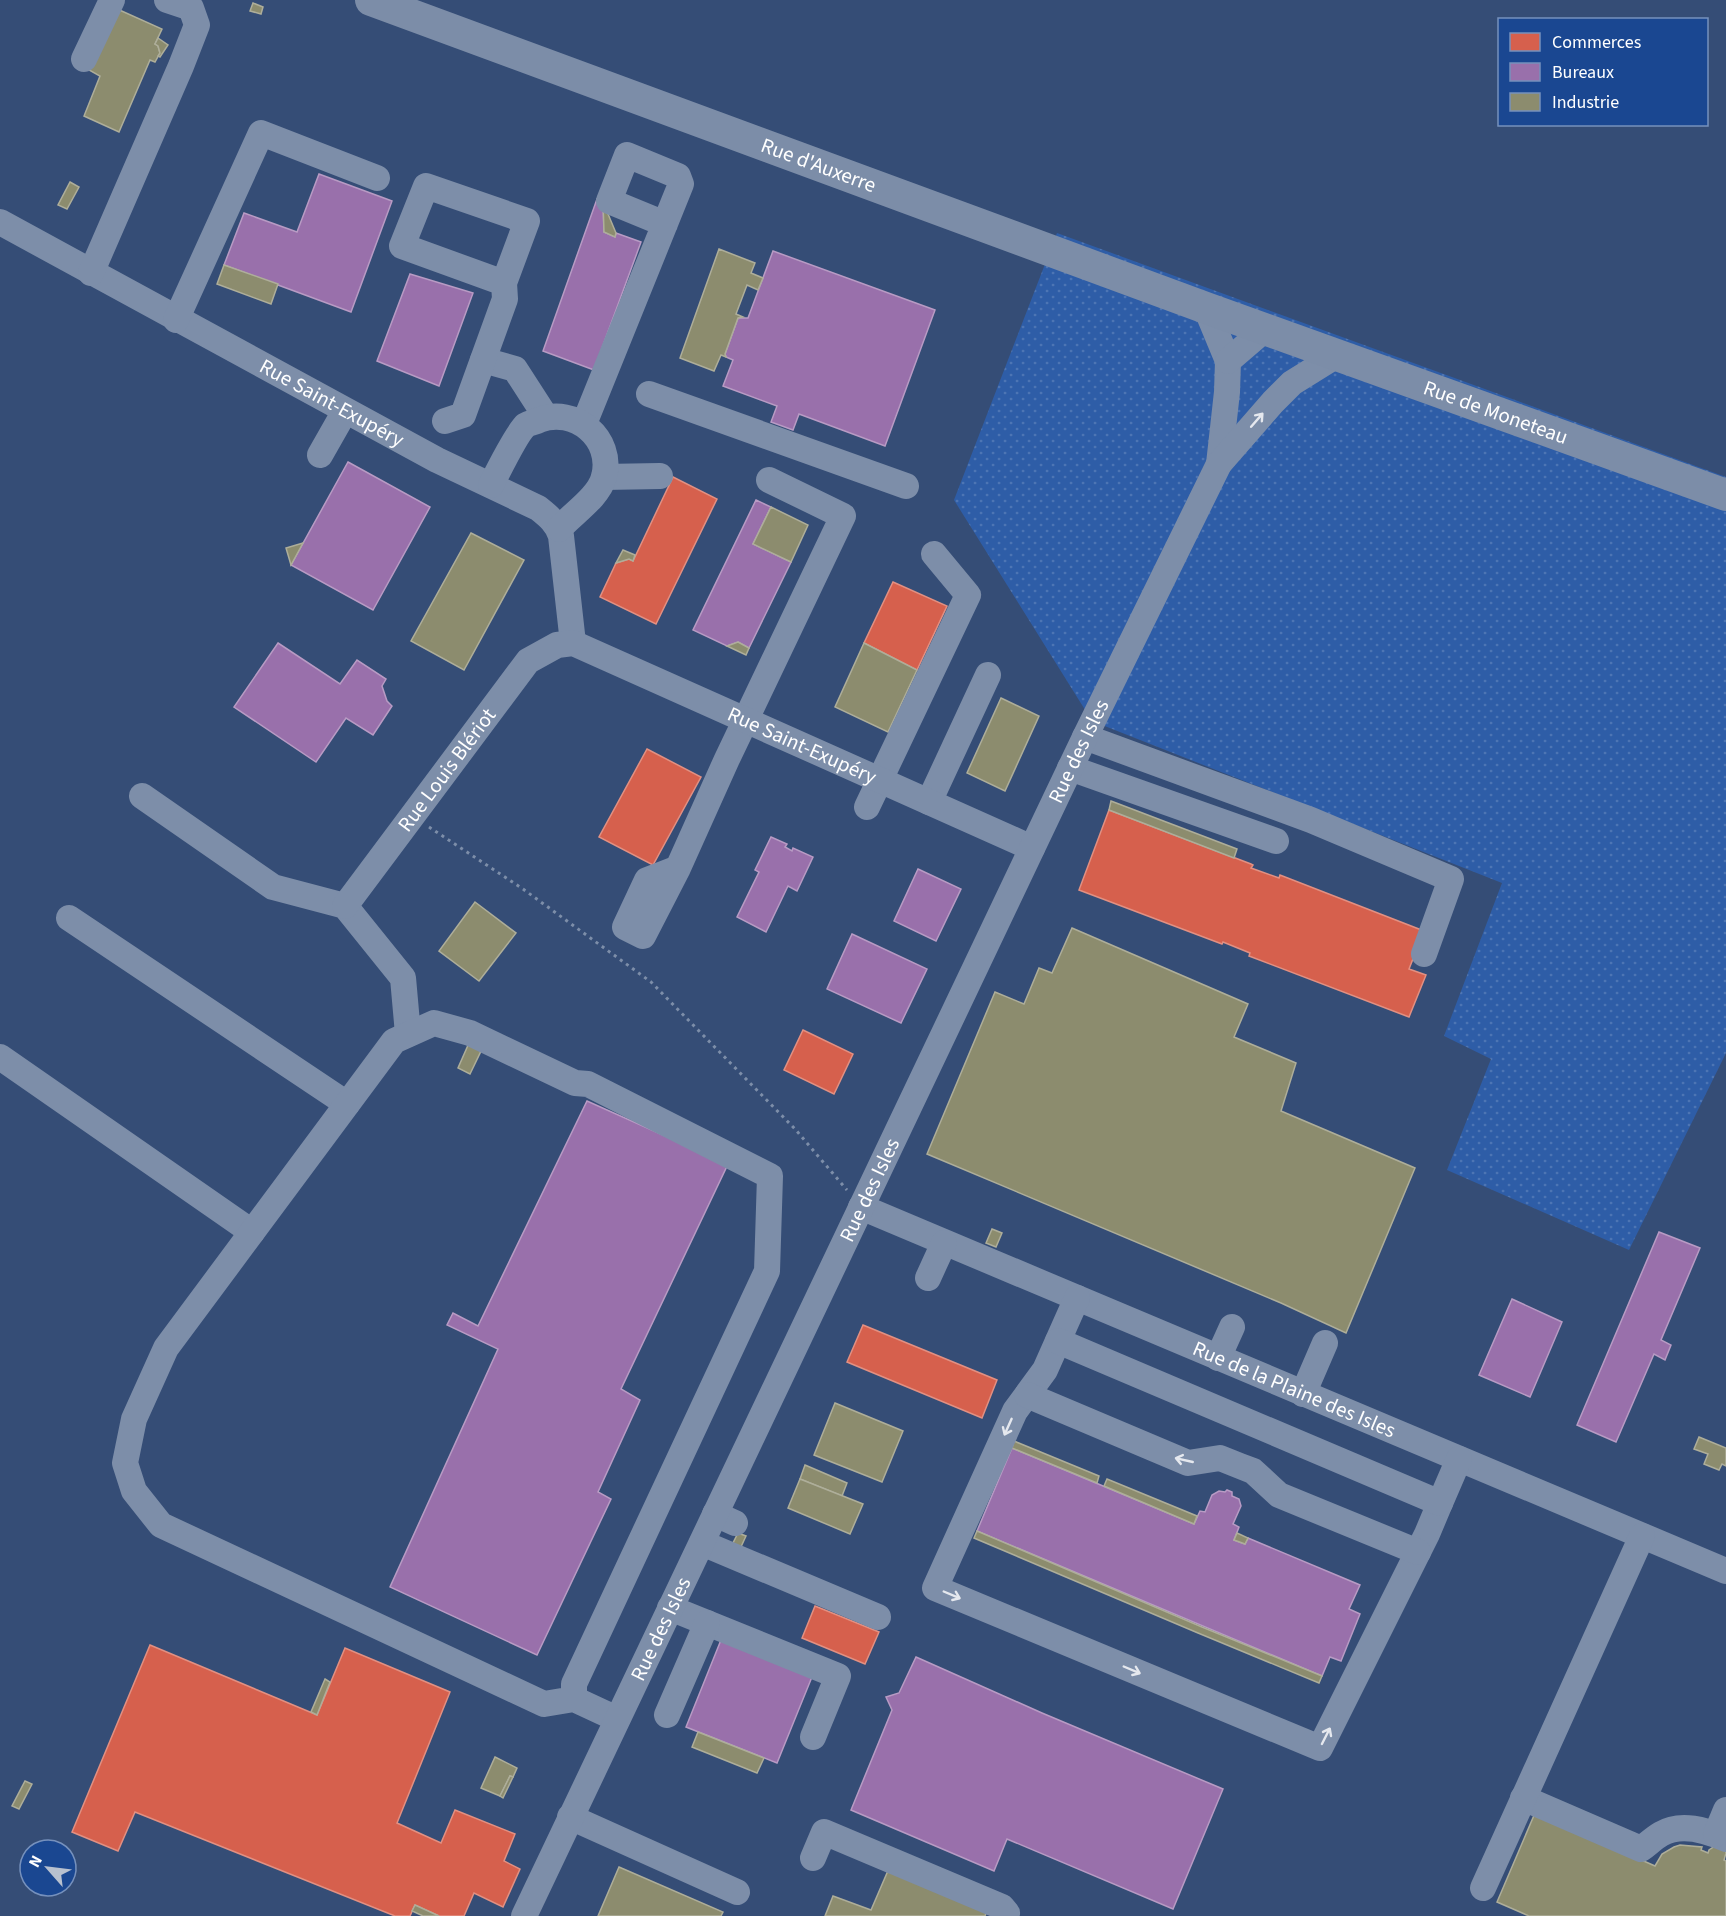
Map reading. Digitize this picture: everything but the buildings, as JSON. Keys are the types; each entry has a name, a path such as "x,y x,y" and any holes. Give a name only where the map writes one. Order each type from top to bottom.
{"main road":[{"name":"Rue d'Auxerre","path":"371,0 1265,329"},
{"name":"Rue de Moneteau","path":"1265,329 1726,495"}],"street":[{"path":"84,59 112,0"},
{"path":"91,273 197,25 191,8 167,0"},
{"path":"177,320 261,133 377,177"},
{"path":"445,421 463,415 505,299 504,283 527,221 426,186 402,246 504,283"},
{"name":"Rue Saint-Exupéry","path":"0,222 437,460 497,474 550,518 565,522"},
{"path":"584,424 665,224"},
{"name":"Rue des Isles","path":"1206,308 1228,362 1219,464"},
{"path":"1228,362 1265,329"},
{"path":"1292,383 1294,340"},
{"name":"Rue des Isles","path":"524,1916 702,1543 725,1519 861,1207 1070,768 1219,464 1292,383 1337,355"},
{"path":"483,360 515,369 546,417"},
{"path":"650,394 906,486"},
{"path":"320,455 345,411"},
{"path":"497,474 525,426 546,417 565,417 584,424 592,431 602,448 605,463 604,477 596,493 565,522 561,536 565,644"},
{"path":"604,477 660,476"},
{"path":"678,868 843,516 768,480"},
{"path":"867,807 968,595 934,554"},
{"name":"Rue Saint-Exupéry","path":"565,644 746,720 1032,848"},
{"name":"Rue Louis Blériot","path":"345,906 528,661 565,644"},
{"path":"929,802 988,675"},
{"path":"1085,737 1311,820 1451,879 1424,954"},
{"path":"1070,768 1276,841"},
{"path":"142,796 273,887 345,906 403,978 408,1034"},
{"path":"69,918 347,1104"},
{"path":"574,1699 574,1684 767,1271 770,1176 588,1084 575,1083 470,1033 434,1023 394,1041 166,1348 134,1419 125,1463 134,1491 161,1525 544,1704 574,1699 617,1719"},
{"path":"0,1057 252,1232"},
{"name":"Rue de la Plaine des Isles","path":"861,1207 1726,1571"},
{"path":"928,1278 944,1243"},
{"path":"1077,1298 1045,1370 1015,1412 935,1588 1320,1748 1418,1552 1459,1459"},
{"path":"1218,1358 1232,1327"},
{"path":"1058,1341 1440,1503"},
{"path":"1303,1394 1324,1343"},
{"path":"1027,1395 1188,1463 1220,1458 1253,1471 1278,1495 1418,1552"},
{"path":"1483,1888 1642,1536"},
{"path":"702,1543 878,1617"},
{"path":"670,1608 838,1676 813,1737"},
{"path":"667,1716 708,1623"},
{"path":"1523,1798 1641,1849 1662,1833 1680,1827 1701,1830 1721,1837 1726,1810"},
{"path":"570,1817 737,1892"},
{"path":"813,1858 824,1832 1002,1906 1007,1913 1006,1916"}],"path":[{"path":"412,816 523,889 651,982 795,1128 861,1207"}],"shaded area":[{"path":"1057,233 1726,477 1726,1053 1629,1250 1447,1170 1491,1059 1444,1036 1502,883 1092,721 954,500"}]}
